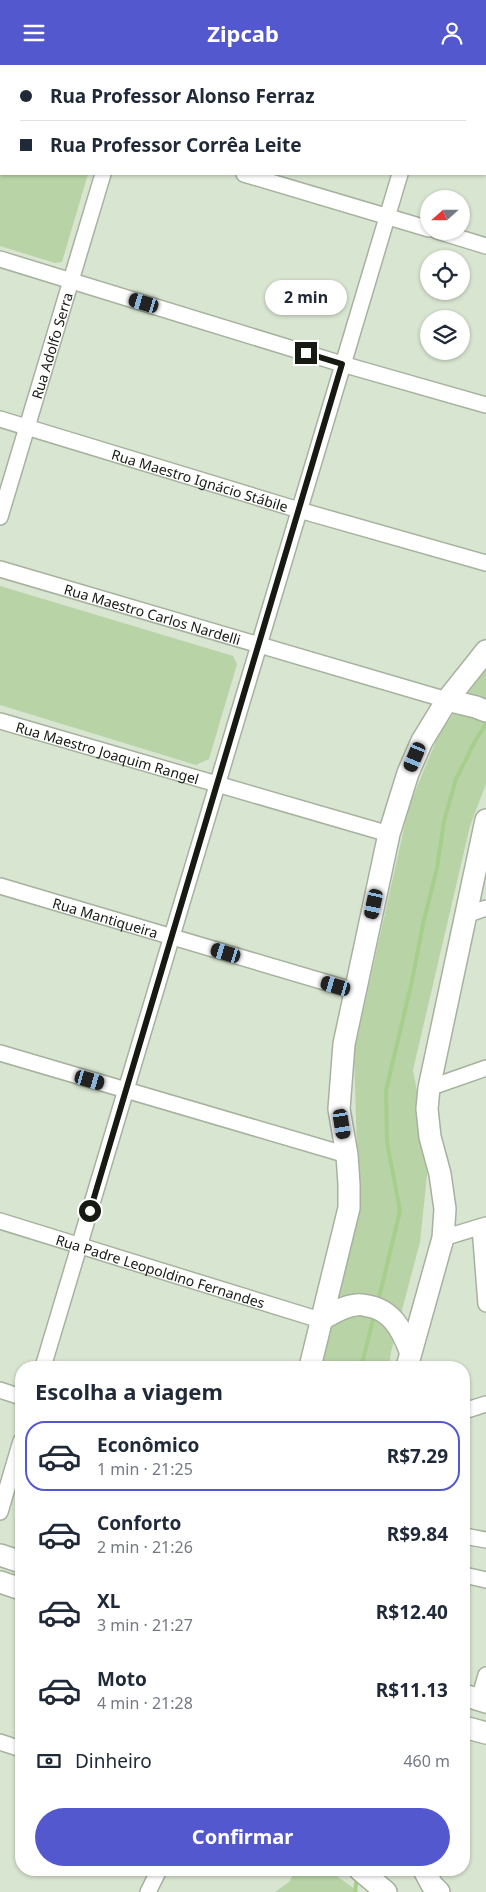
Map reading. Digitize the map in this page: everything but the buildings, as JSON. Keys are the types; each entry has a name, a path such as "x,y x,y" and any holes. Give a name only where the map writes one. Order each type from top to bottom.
{"street":[{"name":"Rua Adolfo Serra","path":"0,517 103,175"},
{"path":"247,175 420,226"},
{"path":"45,1361 400,175"},
{"path":"466,240 486,246"},
{"path":"0,259 342,364 486,405"},
{"name":"Rua Maestro Ignácio Stábile","path":"0,419 299,511 486,563"},
{"name":"Rua Maestro Carlos Nardelli","path":"0,569 447,701"},
{"path":"311,1361 348,1208 347,1155 340,1109 344,1044 389,834 408,773 422,741 447,701 486,651"},
{"path":"447,701 481,709"},
{"name":"Rua Maestro Joaquim Rangel","path":"0,721 389,834"},
{"path":"408,1359 443,1238 445,1209 440,1174 430,1137 427,1109 429,1088 486,820"},
{"name":"Rua Mantiqueira","path":"0,886 355,991"},
{"path":"466,915 486,908"},
{"path":"0,1053 347,1155"},
{"path":"429,1088 486,1069"},
{"name":"Rua Padre Leopoldino Fernandes","path":"0,1221 320,1320"},
{"path":"443,1238 483,1226 486,1304"},
{"path":"320,1320 340,1309 357,1304 376,1307 392,1317 403,1332 408,1359"},
{"path":"0,1390 15,1395"},
{"path":"470,1409 486,1404"},
{"path":"0,1512 15,1461"},
{"path":"470,1536 486,1540"},
{"path":"0,1555 15,1560"},
{"path":"470,1576 486,1580"},
{"path":"0,1582 15,1587"},
{"path":"476,1699 486,1675"},
{"path":"470,1729 486,1733"},
{"path":"0,1742 15,1747"},
{"path":"148,1892 156,1876"},
{"path":"367,1876 386,1892"},
{"path":"427,1876 439,1892"}],"green space":[{"path":"0,175 88,175 62,262 55,263 0,246"},
{"path":"0,586 233,656 237,664 209,759 196,765 0,705"},
{"path":"486,668 486,784 470,826 413,1070 429,1156 420,1242 390,1361 320,1361 358,1185 354,1052 409,806 439,734"},
{"path":"292,1876 336,1876 359,1892 275,1892 289,1882"}],"waterway":[{"path":"378,1302 400,1211 387,1142 386,1090 437,868 444,821 456,779 475,741 486,724"},
{"path":"363,1361 374,1316"},
{"path":"355,1892 357,1877"}],"route":[{"path":"90,1211 342,364 306,353"}]}
